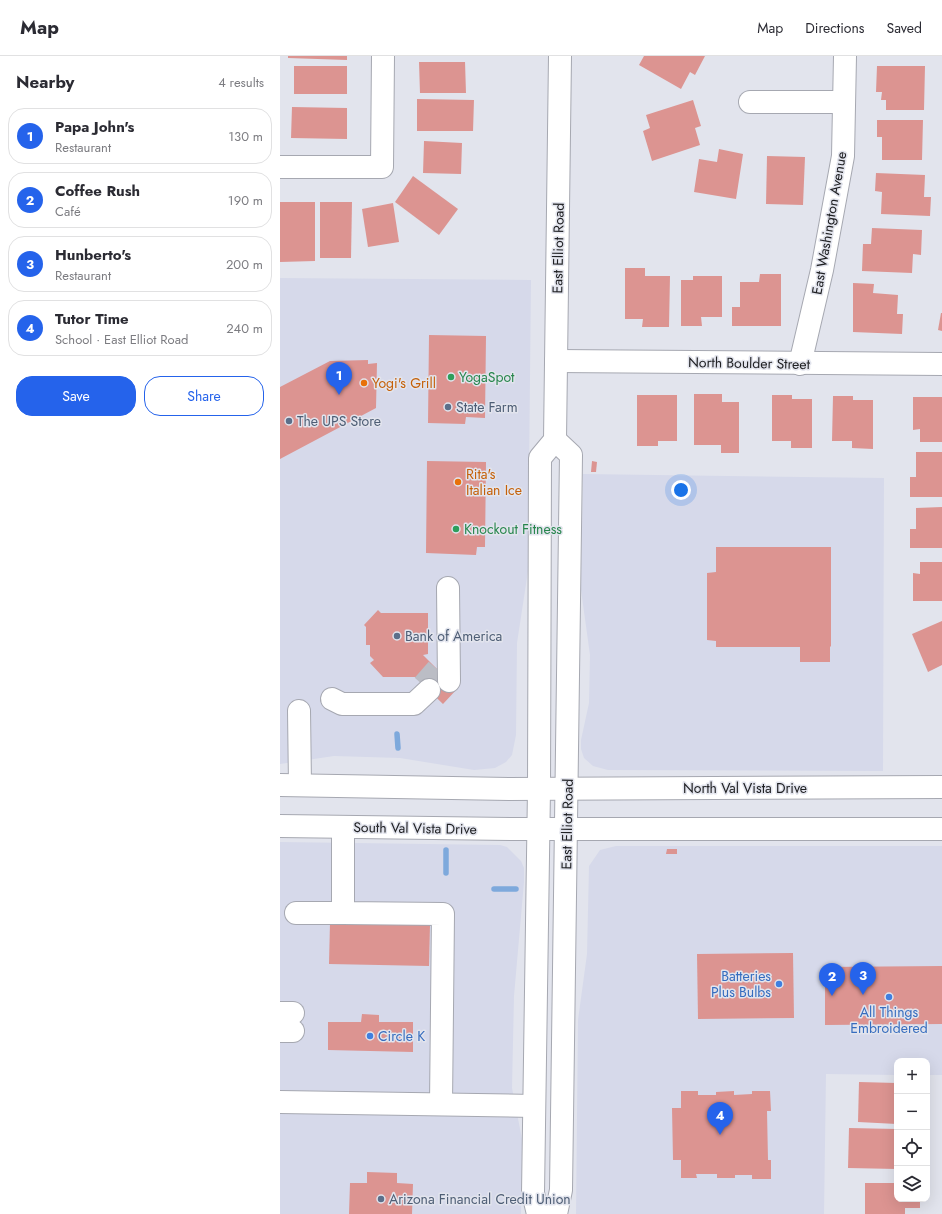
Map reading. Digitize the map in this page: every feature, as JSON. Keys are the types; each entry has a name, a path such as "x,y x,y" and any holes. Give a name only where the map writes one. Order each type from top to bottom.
{"main road":[{"path":"280,167 382,167 383,56"},
{"name":"East Elliot Road","path":"538,1214 533,1193 534,1106 551,829 552,789 540,557 540,458 555,440 560,56"},
{"name":"East Washington Avenue","path":"800,364 822,270 843,156 845,56"},
{"path":"750,102 844,102"},
{"name":"North Boulder Street","path":"556,361 942,364"},
{"name":"East Elliot Road","path":"555,440 571,455 569,632 552,789 551,829 561,1190 556,1214"},
{"path":"540,557 553,574 553,610 558,622 569,632"},
{"path":"332,700 344,695 413,695 433,686 442,588"},
{"path":"299,710 290,785 552,789"},
{"name":"North Val Vista Drive","path":"552,789 942,787"},
{"name":"South Val Vista Drive","path":"280,826 551,829"},
{"path":"343,913 344,827"},
{"path":"551,829 942,828"},
{"path":"296,913 443,914 441,1104"},
{"path":"280,1102 534,1106"}],"shaded area":[{"path":"280,278 531,280 528,571 517,643 516,735 512,755 506,762 495,768 474,770 400,758 334,756 280,764"},
{"path":"583,474 884,478 883,771 608,770 593,766 584,758 581,749 581,740 589,703 590,655 581,590"},
{"path":"280,842 500,845 507,847 521,861 524,868 524,882 514,996 512,1088 522,1139 521,1214 280,1214"},
{"path":"616,846 942,846 942,1075 930,1075 930,1058 894,1058 894,1075 826,1074 824,1214 576,1214 578,1020 587,954 589,866 600,850"}],"building":[{"path":"288,56 347,56 347,60 288,58"},
{"path":"644,56 705,56 695,75 690,72 681,89 639,65"},
{"path":"419,62 465,62 466,93 420,93"},
{"path":"294,66 347,66 347,94 294,94"},
{"path":"877,66 925,66 924,110 886,110 886,100 881,100 882,92 876,92"},
{"path":"417,99 474,100 473,131 417,131"},
{"path":"693,100 701,126 695,128 700,145 652,161 643,131 650,128 646,115"},
{"path":"292,107 347,108 347,139 291,138"},
{"path":"877,120 923,120 922,160 882,160 882,137 877,137"},
{"path":"424,141 462,143 461,174 423,173"},
{"path":"719,149 743,154 736,199 694,192 699,159 717,162"},
{"path":"767,156 805,157 803,205 766,204"},
{"path":"876,173 925,175 924,197 931,197 930,216 881,214 882,192 875,191"},
{"path":"413,176 458,209 439,235 395,202"},
{"path":"280,202 315,202 315,261 280,262"},
{"path":"320,202 352,202 351,258 320,258"},
{"path":"393,203 399,242 368,247 362,209"},
{"path":"872,228 922,230 921,255 913,254 912,273 862,271 863,244 871,244"},
{"path":"625,268 645,268 645,276 670,276 669,327 642,327 643,319 625,319"},
{"path":"760,274 781,274 781,326 732,326 732,307 740,307 740,282 759,282"},
{"path":"693,276 722,276 722,317 701,317 702,326 681,326 681,280 693,280"},
{"path":"853,283 874,284 873,293 898,295 897,314 903,314 902,334 853,332"},
{"path":"942,313 942,331 938,330"},
{"path":"429,335 486,336 485,418 466,417 465,424 428,423"},
{"path":"368,360 368,364 377,363 376,408 280,459 280,387 330,361"},
{"path":"694,394 722,394 722,402 739,402 739,453 721,453 721,445 694,445"},
{"path":"637,395 677,395 677,441 658,441 658,446 637,446"},
{"path":"772,395 792,395 792,399 812,399 812,448 791,448 791,441 772,441"},
{"path":"833,396 853,396 853,400 873,400 873,449 852,448 852,441 832,441"},
{"path":"913,397 942,397 942,442 920,442 920,429 913,430"},
{"path":"916,452 942,452 942,497 910,497 910,477 916,477"},
{"path":"427,461 486,462 485,547 477,547 476,555 426,553"},
{"path":"592,461 597,462 596,472 591,472"},
{"path":"942,507 942,548 910,548 910,529 916,529 916,508"},
{"path":"716,547 831,547 830,662 800,662 800,647 716,647 716,641 707,640 707,573 716,572"},
{"path":"920,562 942,562 942,601 913,601 913,573 920,574"},
{"name":"Bank of America","path":"378,610 381,613 428,613 428,654 423,655 457,689 443,704 415,677 383,677 370,663 374,660 370,656 370,645 366,645 366,627 364,625"},
{"path":"942,621 942,665 928,672 912,634"},
{"path":"667,849 677,849 677,854 666,854"},
{"path":"330,923 430,925 429,966 329,964"},
{"path":"793,953 794,1018 698,1019 697,954"},
{"path":"942,966 942,1024 825,1025 825,967"},
{"name":"Circle K","path":"362,1014 379,1015 379,1022 413,1022 413,1052 328,1050 328,1022 361,1022"},
{"path":"859,1082 894,1083 894,1124 858,1122"},
{"path":"681,1091 698,1091 698,1095 716,1095 716,1092 734,1091 734,1095 752,1094 752,1091 770,1091 771,1111 767,1111 768,1160 771,1160 771,1179 752,1179 752,1175 735,1175 735,1178 717,1178 717,1174 696,1174 697,1178 681,1178 681,1160 673,1160 672,1108 681,1108"},
{"path":"849,1128 894,1129 894,1169 848,1168"},
{"name":"Arizona Financial Credit Union","path":"367,1172 397,1173 397,1183 413,1184 412,1214 349,1214 350,1183 367,1183"},
{"path":"865,1183 894,1183 894,1202 920,1202 920,1208 905,1208 905,1214 865,1214"}],"waterway":[{"path":"397,734 398,748"},
{"path":"446,850 446,873"},
{"path":"494,889 516,889"}],"tunnel":[{"path":"423,685 437,669"}],"place":[{"name":"YogaSpot","path":"451,377"},
{"name":"Yogi's Grill","path":"364,383"},
{"name":"Papa John's","path":"339,395"},
{"name":"State Farm","path":"448,407"},
{"name":"The UPS Store","path":"289,421"},
{"name":"Rita's Italian Ice","path":"458,482"},
{"name":"Knockout Fitness","path":"456,529"},
{"name":"Bank of America","path":"397,636"},
{"name":"Batteries Plus Bulbs","path":"779,984"},
{"name":"Hunberto's","path":"863,995"},
{"name":"Coffee Rush","path":"832,996"},
{"name":"All Things Embroidered","path":"889,997"},
{"name":"Circle K","path":"370,1036"},
{"name":"Tutor Time","path":"720,1135"},
{"name":"Arizona Financial Credit Union","path":"381,1199"}]}
